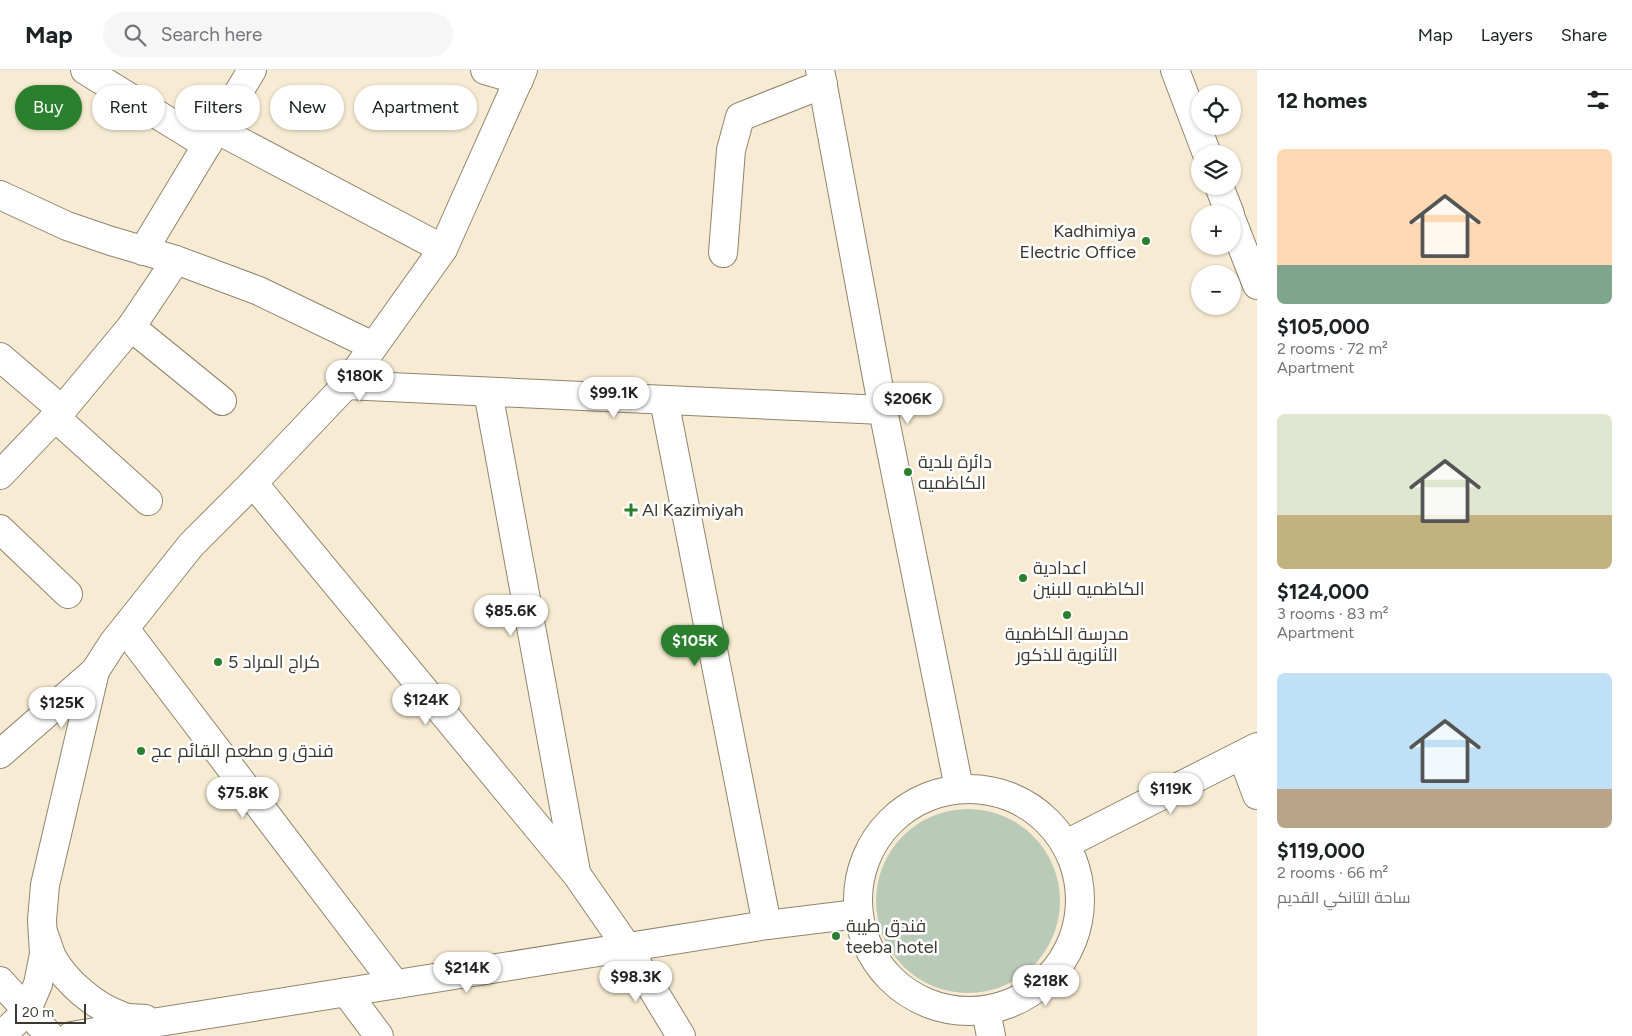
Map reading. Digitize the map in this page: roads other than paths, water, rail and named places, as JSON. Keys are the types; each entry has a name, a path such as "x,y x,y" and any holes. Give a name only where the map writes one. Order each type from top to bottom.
{"street":[{"path":"85,70 212,137 443,248"},
{"path":"143,250 252,70"},
{"path":"0,754 95,671 125,629 191,545 346,385 443,248 521,75 485,70"},
{"path":"1175,70 1204,145"},
{"path":"723,252 731,150 740,116 821,77 883,410 959,788"},
{"path":"0,194 67,226 176,260 259,291 373,346"},
{"path":"1241,244 1257,285"},
{"path":"0,475 59,414 131,328 176,260"},
{"path":"131,328 222,401"},
{"path":"0,357 148,502"},
{"path":"346,385 883,410"},
{"path":"488,392 577,874"},
{"path":"664,400 767,925"},
{"path":"253,483 577,874 627,947 681,1036"},
{"path":"0,529 68,594"},
{"path":"125,629 395,984"},
{"path":"1,1036 26,1012 42,970 44,934 42,920 45,885 95,671"},
{"path":"1066,844 1249,751 1257,796"},
{"path":"959,788 991,790 1021,800 1047,819 1066,844 1079,878 1081,913 1070,948 1050,978 989,1023 956,1011 928,1004 901,990 880,968 865,943 857,914 857,884 866,855 881,829 903,809 930,795 959,788"},
{"path":"72,1036 767,925 857,914"},
{"path":"44,934 52,957 66,975 82,992 103,1008 123,1017 164,1021"},
{"path":"0,982 50,1036"},
{"path":"346,992 378,1036"}],"place":[{"name":"Kadhimiya Electric Office","path":"1146,241"},
{"name":"دائرة بلدية الكاظميه","path":"908,472"},
{"name":"Al Kazimiyah","path":"631,510"},
{"name":"اعدادية الكاظميه للبنين","path":"1023,578"},
{"name":"مدرسة الكاظمية الثانوية للذكور","path":"1067,615"},
{"name":"كراج المراد 5","path":"218,662"},
{"name":"فندق و مطعم القائم عج","path":"141,751"},
{"name":"فندق طيبة teeba hotel","path":"836,936"}]}
